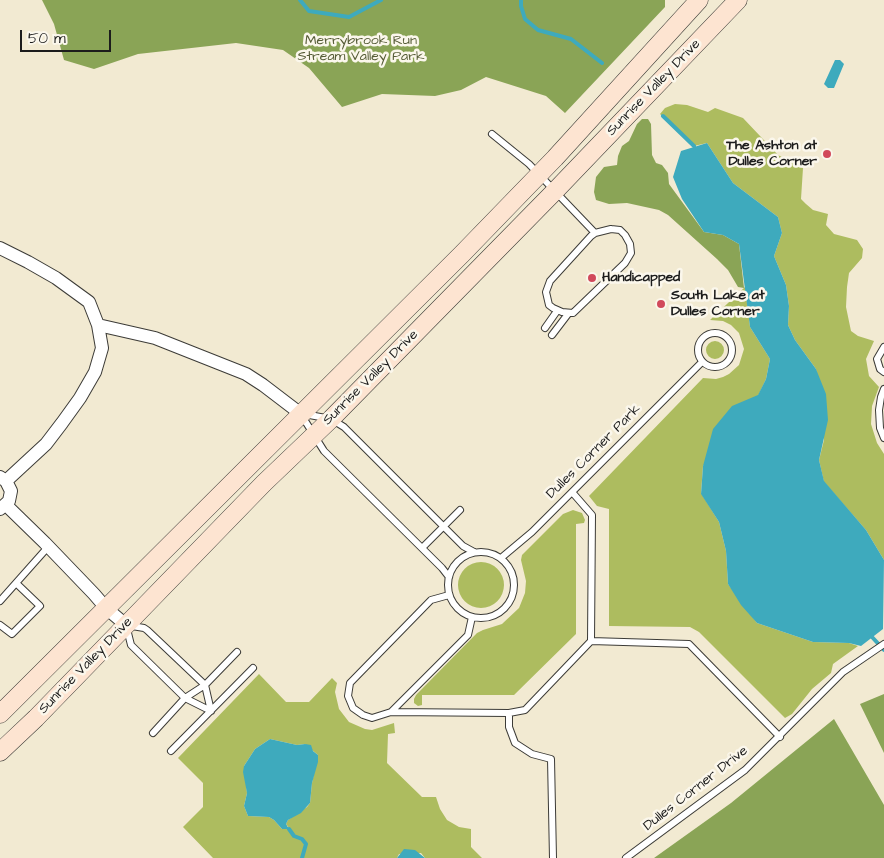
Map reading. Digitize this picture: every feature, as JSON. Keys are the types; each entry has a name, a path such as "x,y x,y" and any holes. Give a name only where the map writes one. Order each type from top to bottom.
{"main road":[{"name":"Sunrise Valley Drive","path":"0,714 462,254 668,36 699,0"},
{"name":"Sunrise Valley Drive","path":"0,752 332,419 738,0"}],"street":[{"path":"0,248 65,284 90,302 98,325 102,348 95,372 80,398 46,444 3,479 10,485 11,496 3,507 48,546 106,608 126,625"},
{"path":"98,325 155,338 246,374 301,414"}],"lane":[{"path":"492,134 529,164 595,233"},
{"path":"552,335 568,314 576,311 622,268 631,253 630,244 620,230 611,229 595,233 550,281 546,292 549,304 557,311 568,314"},
{"path":"545,328 557,311"},
{"path":"716,332 728,338 732,354 725,364 710,367 702,362 697,353 697,346 705,335 716,332"},
{"path":"884,347 877,360 880,369 884,372"},
{"name":"Dulles Corner Park","path":"501,558 532,532 702,362"},
{"path":"884,389 879,410 884,438"},
{"path":"301,414 332,419 344,426 463,546 474,552"},
{"path":"301,414 324,451 449,576"},
{"path":"449,595 432,600 349,687 348,696 351,704 363,715 372,718 391,712 509,713 525,710 591,641 592,515 572,492"},
{"path":"422,548 460,510"},
{"path":"0,601 48,546"},
{"path":"484,551 493,553 501,558 509,566 514,577 511,599 504,608 495,615 484,618 472,617 458,608 449,595 449,576 458,560 474,552 484,551"},
{"path":"0,625 12,634 40,606 16,583"},
{"path":"391,712 468,635 472,617"},
{"path":"126,625 147,630 205,684 211,711 185,698 131,644 126,625"},
{"path":"591,641 689,644 780,737"},
{"name":"Dulles Corner Drive","path":"626,858 745,770 843,672 884,644"},
{"path":"153,733 185,698 205,684 237,652"},
{"path":"171,751 253,668"},
{"path":"509,713 510,732 518,746 537,756 552,759 552,858"}],"green space":[{"name":"Merrybrook Run Stream Valley Park","path":"42,0 665,0 665,7 565,113 546,96 486,77 461,90 435,96 382,94 342,107 309,68 283,50 236,43 138,54 94,69 64,60 54,24"},
{"path":"675,104 687,105 708,112 715,108 743,118 778,155 803,168 801,199 813,210 828,214 826,225 834,234 857,240 863,249 862,258 849,273 846,307 851,331 858,336 874,341 866,359 869,376 879,387 872,406 871,424 877,443 884,454 884,560 866,530 824,482 819,460 824,440 816,369 795,340 788,325 789,306 786,285 774,256 782,233 778,217 733,183 707,143 694,146 660,114 665,108"},
{"path":"642,119 648,119 651,124 652,155 656,163 662,165 668,173 669,184 704,232 723,235 739,244 744,288 738,287 728,270 668,215 659,210 627,203 609,204 596,200 594,192 596,177 604,167 617,165 622,146 629,141 637,124"},
{"path":"745,287 750,327 770,359 766,379 758,396 703,466 701,493 719,522 726,551 728,584 757,623 813,642 849,643 858,646 833,664 831,673 812,689 792,714 785,718 699,632 690,627 609,626 609,509 597,506 589,496 703,378 716,379 723,377 739,365 744,349 739,333 731,325 723,321 710,320"},
{"path":"715,341 721,344 724,350 721,356 715,359 709,356 706,350 709,344"},
{"path":"573,510 582,513 585,520 584,523 576,524 576,634 514,695 422,695 422,705 418,706 414,703 416,695 477,633 502,624 519,608 525,593 526,581 521,560 522,555 563,514"},
{"path":"481,562 494,566 500,572 504,585 500,598 494,604 481,608 468,604 462,598 458,585 462,572 468,566"},
{"path":"259,674 286,702 309,702 332,678 337,683 335,692 339,709 349,722 372,730 394,723 395,733 388,734 387,763 422,797 436,797 440,809 447,820 459,827 471,829 471,847 482,858 425,858 421,853 399,854 397,858 213,858 183,827 203,807 203,783 178,758","holes":["270,739 297,745 305,744 318,755 310,803 288,820 286,824 289,828 282,829 269,817 248,816 244,806 247,793 244,766 255,749"]},
{"path":"884,694 884,753 860,704"},
{"path":"834,719 884,805 884,858 654,858 731,803"}],"water":[{"path":"835,60 840,60 844,64 834,88 828,88 824,84"},
{"path":"707,143 733,183 778,217 782,233 774,256 786,285 789,306 788,325 795,340 816,369 826,394 828,420 819,460 824,481 866,530 884,560 883,629 861,646 849,643 813,642 757,623 741,605 728,584 726,551 719,522 701,494 703,466 713,429 732,406 758,395 766,379 770,359 750,327 739,244 723,235 704,232 682,199 673,177 681,151"},
{"path":"270,739 297,745 311,745 313,751 318,755 310,803 301,813 288,820 286,824 289,829 282,829 269,817 248,816 244,806 247,793 243,772 244,766 255,749"},
{"path":"404,849 415,850 425,858 397,858"}],"waterway":[{"path":"300,0 309,11 349,17 381,0"},
{"path":"521,0 525,19 538,30 571,39 602,63"},
{"path":"663,116 694,146"},
{"path":"872,637 884,650"},
{"path":"289,829 294,836 302,839 306,844 302,858"}],"place":[{"name":"The Ashton at Dulles Corner","path":"827,154"},
{"name":"Handicapped","path":"592,278"},
{"name":"South Lake at Dulles Corner","path":"661,304"}]}
